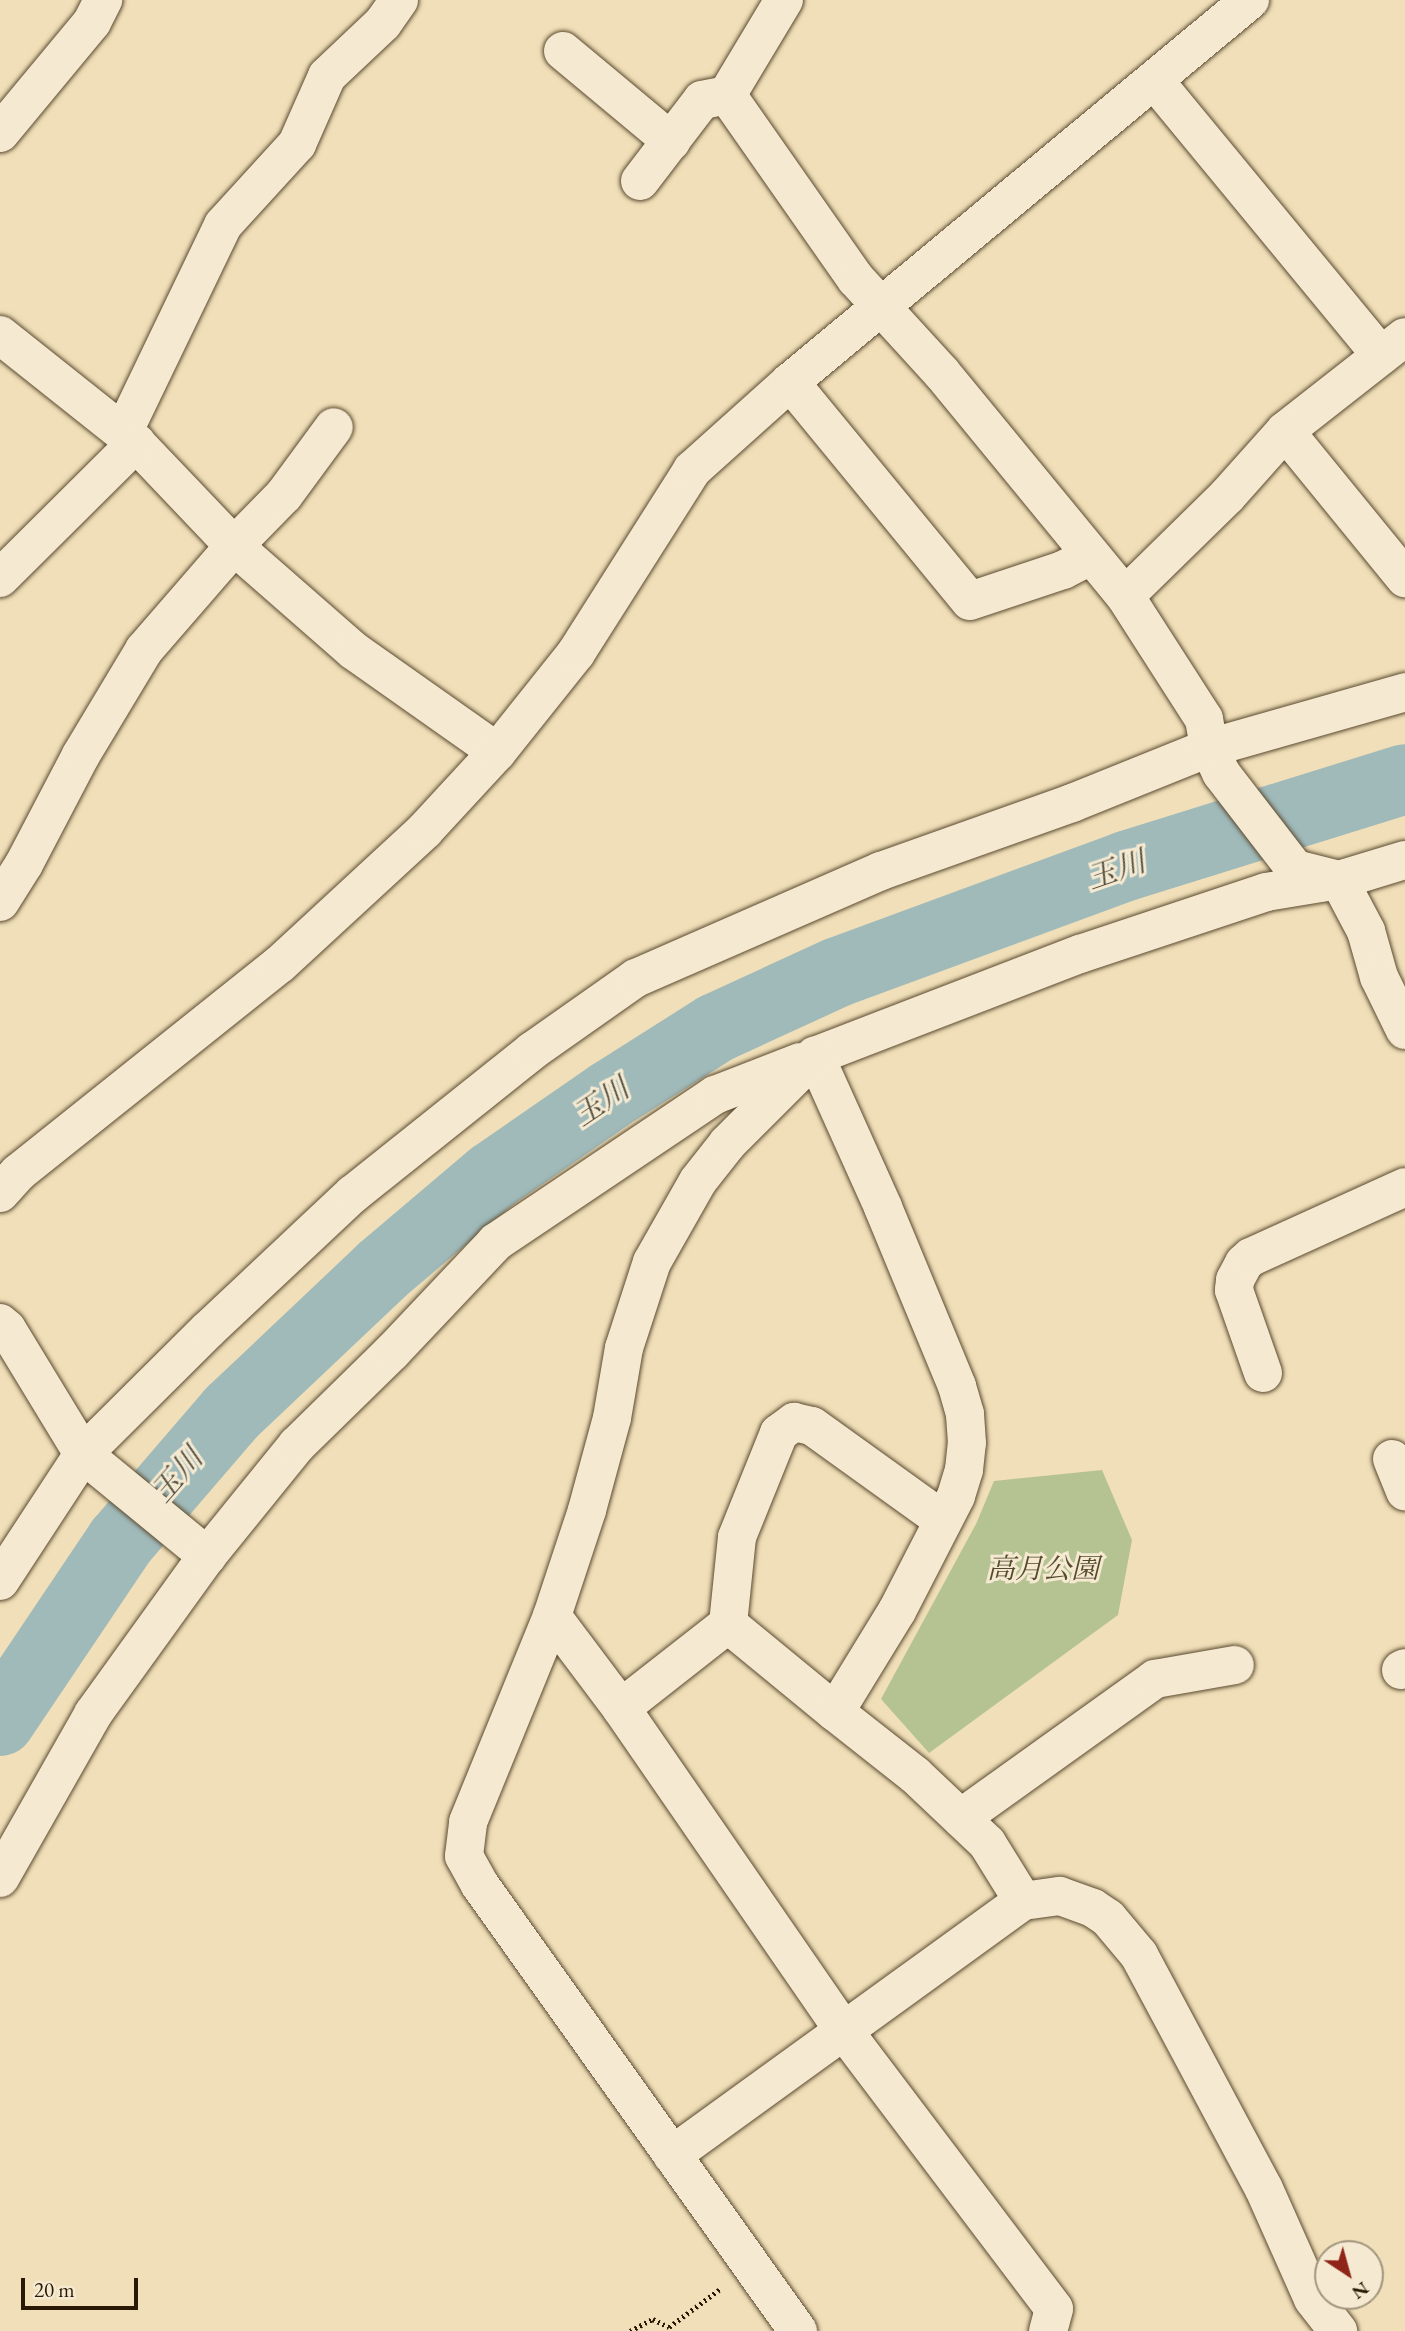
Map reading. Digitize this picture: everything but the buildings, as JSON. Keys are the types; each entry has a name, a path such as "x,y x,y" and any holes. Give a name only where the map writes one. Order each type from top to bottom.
{"street":[{"path":"0,133 92,22 103,0"},
{"path":"0,578 130,438 222,225 297,144 327,76 383,23 399,0"},
{"path":"6,1174 280,964 425,830 496,752 576,653 692,470 790,382 1250,0"},
{"path":"640,181 702,100 727,94 778,2"},
{"path":"563,51 671,141"},
{"path":"1125,596 1227,496 1285,431 1393,346 1154,80"},
{"path":"727,94 856,279 941,372 1125,596 1204,719 1215,760 1295,869 1339,880 1366,931 1379,977 1405,1030"},
{"path":"0,335 130,438 234,546 354,651 496,752"},
{"path":"790,382 970,601 1063,570 1090,556"},
{"path":"0,902 24,864 81,755 144,650 234,546 284,495 334,427"},
{"path":"1285,431 1405,578"},
{"path":"0,1581 83,1454 209,1329 353,1194 532,1051 636,978 881,871 1072,803 1215,760 1405,692"},
{"path":"0,1878 93,1714 207,1556 297,1445 392,1352 496,1242 715,1095 928,1010 1080,954 1266,892 1339,880 1405,860"},
{"path":"1366,931 1405,953"},
{"path":"815,1056 883,1207 962,1405 967,1443 964,1470 956,1496 897,1611 835,1712"},
{"path":"798,2331 480,1885 464,1856 468,1822 552,1616 587,1510 612,1418 624,1348 652,1262 692,1191 728,1143 815,1056"},
{"path":"1263,1373 1234,1290 1235,1280 1244,1263 1251,1257 1405,1187"},
{"path":"0,1323 7,1329 83,1454 207,1556"},
{"path":"621,1708 728,1624 737,1537 779,1433 785,1425 794,1422 812,1426 943,1520"},
{"path":"552,1616 621,1708 844,2031 1054,2309 1048,2331"},
{"path":"728,1624 915,1775 961,1818 987,1843 1023,1901"},
{"path":"961,1818 1155,1679 1235,1665"},
{"path":"672,2155 1023,1901 1060,1896 1077,1901 1108,1918 1125,1935 1264,2189 1313,2299 1338,2331"}],"path":[{"path":"630,2331 653,2319 668,2327 752,2266"}],"green space":[{"name":"高月公園","path":"1102,1470 1132,1540 1118,1615 929,1753 881,1699 976,1524 994,1481"}],"waterway":[{"name":"玉川","path":"0,1721 121,1541 232,1412 382,1270 493,1176 610,1095 716,1028 838,972 1126,866 1405,779"}]}
